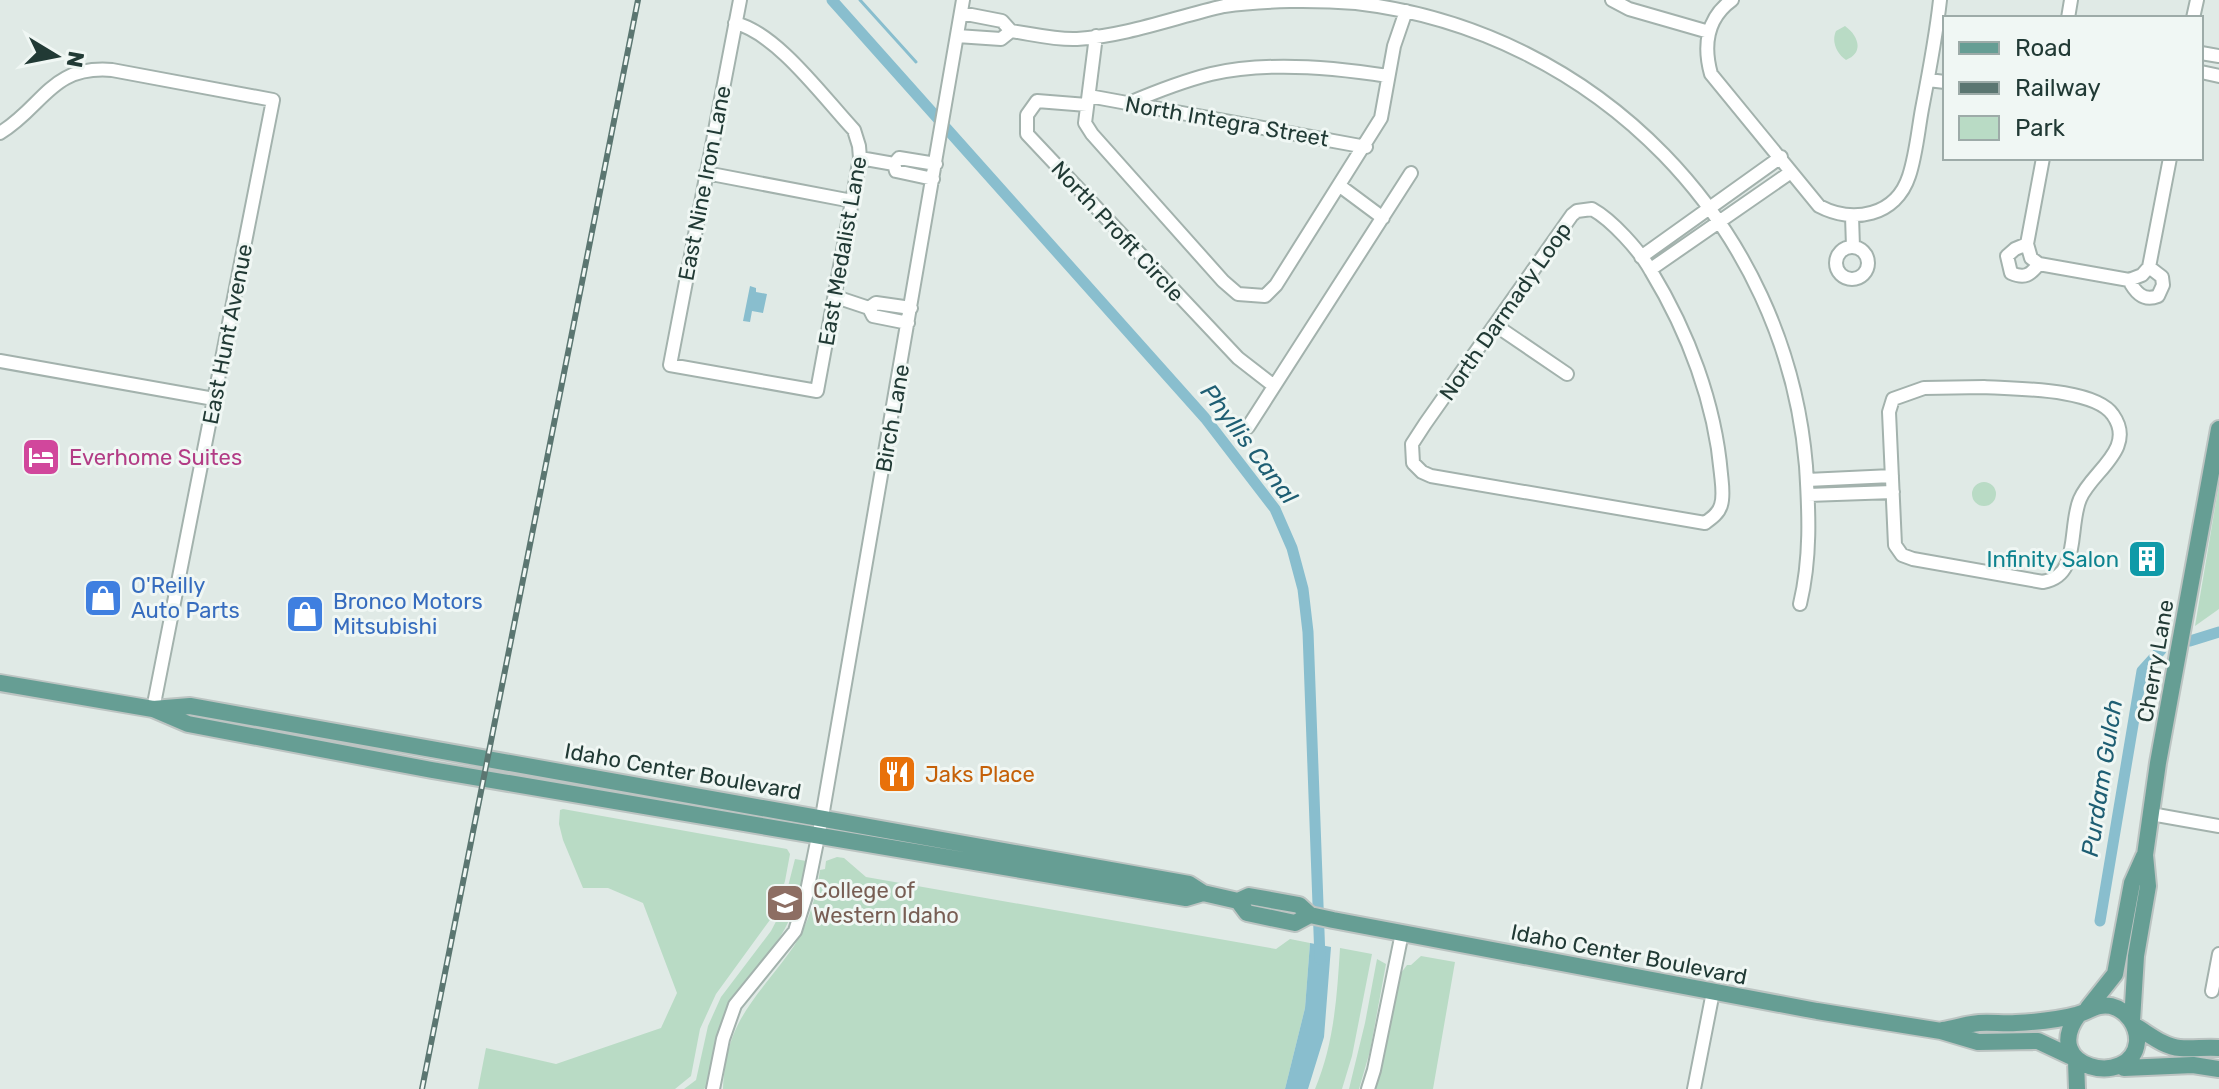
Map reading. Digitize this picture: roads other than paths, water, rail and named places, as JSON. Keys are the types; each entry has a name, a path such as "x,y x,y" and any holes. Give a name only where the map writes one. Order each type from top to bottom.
{"main road":[{"name":"Cherry Lane","path":"2133,1024 2136,956 2148,886 2145,855 2219,429"},
{"name":"Idaho Center Boulevard","path":"0,683 153,709 188,724 432,770 1186,898 1203,893"},
{"name":"Idaho Center Boulevard","path":"153,709 190,706 822,817 1189,884 1203,893 1238,901 1249,896 1299,905 1310,915 1329,920 1872,1021 1941,1031 1978,1042 2038,1041 2074,1059"},
{"name":"Cherry Lane","path":"2084,1011 2115,974 2132,883 2145,855"},
{"path":"2077,1089 2069,1034 2084,1011 2110,1006 2120,1010 2133,1024 2166,1045 2181,1049 2202,1046 2219,1048"},
{"name":"Idaho Center Boulevard","path":"1941,1031 1980,1023 2016,1023 2084,1011"},
{"path":"2107,1089 2132,1059 2137,1048 2133,1024"},
{"path":"2074,1059 2090,1072 2102,1075 2121,1069 2164,1065 2219,1069"}],"street":[{"name":"East Nine Iron Lane","path":"740,0 670,365 817,391"},
{"path":"1612,0 1629,9 1709,32"},
{"path":"1732,0 1720,9 1709,32 1707,59 1711,74 1819,206 1832,213 1852,216 1872,214 1885,208 1901,191 1909,176 1940,0"},
{"path":"962,7 1002,21 1011,31 1074,39 1228,5 1356,2 1458,25 1498,40 1571,78 1622,116 1674,163 1720,221 1768,309 1788,366 1803,429 1810,516 1806,578 1800,604"},
{"name":"Birch Lane","path":"713,1089 723,1039 735,1005 795,931 806,896 962,7"},
{"path":"1096,36 1085,123 1092,134 1223,281 1238,294 1265,296 1276,285 1366,147 1381,118 1394,46 1406,11"},
{"name":"East Medalist Lane","path":"735,23 751,27 768,38 854,130 859,146 860,158 817,391"},
{"path":"957,36 1001,39 1011,31"},
{"path":"1129,103 1158,90 1212,74 1280,67 1388,76"},
{"name":"East Hunt Avenue","path":"0,133 12,126 53,86 80,71 112,70 273,100 153,709"},
{"path":"1928,80 1943,82"},
{"name":"North Integra Street","path":"1088,100 1129,103 1366,147"},
{"name":"North Profit Circle","path":"1088,100 1037,101 1027,115 1027,134 1233,354 1274,386"},
{"path":"1641,257 1781,157"},
{"path":"860,158 894,164"},
{"path":"894,164 899,158 936,164"},
{"path":"2043,160 2027,244 2031,258 2039,264 2129,280 2142,275 2149,267 2170,160"},
{"path":"894,164 896,171 933,179"},
{"path":"1651,269 1791,172"},
{"path":"706,173 852,201"},
{"path":"1248,427 1411,173"},
{"path":"1340,186 1383,218"},
{"name":"North Darmady Loop","path":"1592,209 1604,216 1651,269 1698,368 1719,446 1723,498 1720,509 1705,523 1446,479 1422,472 1413,463 1412,444 1577,211 1592,209"},
{"path":"1852,216 1853,247"},
{"path":"2027,244 2007,256 2011,273 2025,277 2039,264"},
{"path":"2129,280 2138,294 2149,299 2158,296 2163,285 2162,277 2149,267"},
{"path":"836,297 869,308 873,316 908,323"},
{"path":"869,308 876,303 911,308"},
{"path":"1495,325 1567,374"},
{"path":"0,361 214,399"},
{"path":"1984,387 2060,394 2103,404 2117,421 2119,433 2115,455 2080,498 2068,564 2053,580 2043,582 1902,555 1895,545 1892,476 1889,412 1893,399 1907,392 1924,388 1984,387"},
{"path":"1807,480 1892,476"},
{"path":"1808,495 1893,492"},
{"path":"2151,814 2219,826"},
{"path":"1368,1089 1402,933"},
{"path":"2212,991 2219,954"},
{"path":"1694,1089 1713,992"}],"water":[{"path":"750,286 756,288 756,292 767,294 763,313 752,311 750,322 743,321"},
{"path":"1310,943 1331,947 1324,1037 1308,1089 1285,1089 1305,1008"}],"waterway":[{"name":"Phyllis Canal","path":"832,0 1205,418 1275,509 1292,548 1303,589 1308,632 1320,959"},
{"path":"860,0 916,62"},
{"name":"Purdam Gulch","path":"2190,641 2219,632"},
{"name":"Purdam Gulch","path":"2100,921 2142,671 2161,650"}],"railway":[{"path":"422,1089 638,0"}],"place":[{"name":"Everhome Suites","path":"41,457"},
{"name":"Infinity Salon","path":"2147,559"},
{"name":"O'Reilly Auto Parts","path":"103,598"},
{"name":"Bronco Motors Mitsubishi","path":"305,614"},
{"name":"Jaks Place","path":"897,774"},
{"name":"College of Western Idaho","path":"785,903"}]}
